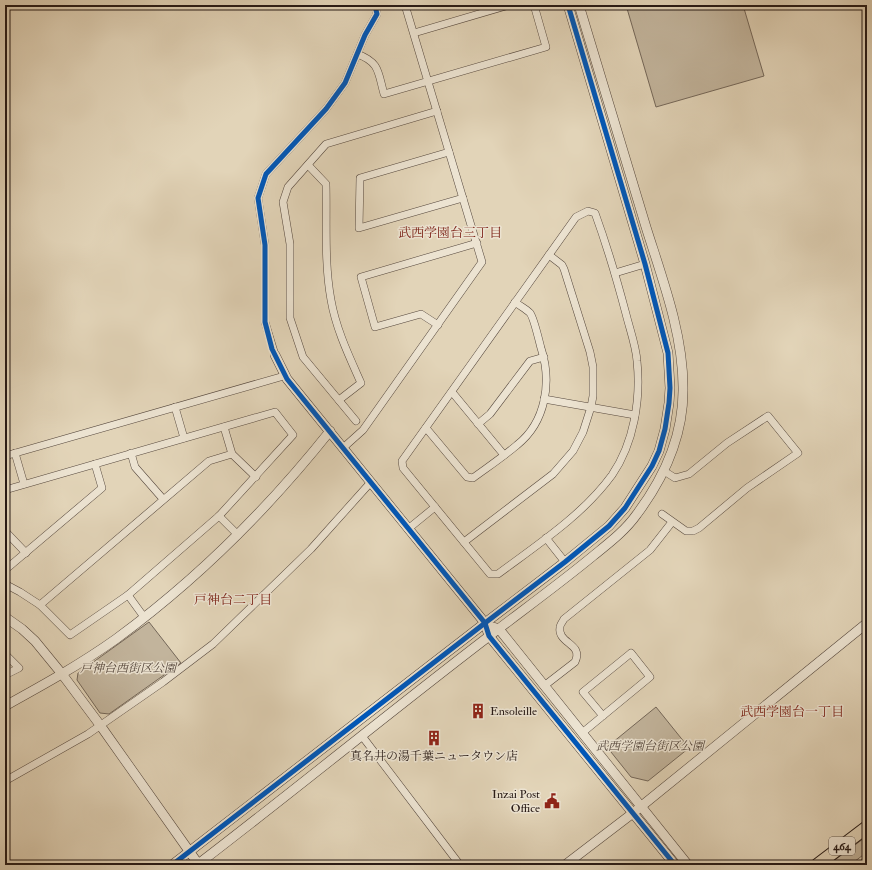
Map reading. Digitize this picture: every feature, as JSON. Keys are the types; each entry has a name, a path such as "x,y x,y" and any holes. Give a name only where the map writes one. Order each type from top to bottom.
{"highway":[{"name":"464","path":"817,865 867,827"}],"street":[{"path":"373,5 375,6 377,14 365,35 345,83 326,109 266,174 258,198 266,245 265,322 275,355 284,376 485,623 489,636 675,865"},
{"path":"343,448 363,430 482,262 405,5"},
{"path":"414,33 509,5"},
{"path":"357,54 368,58 376,66 384,94 428,82 546,47 534,5"},
{"path":"172,865 565,562 609,526 625,508 652,466 659,451 665,429 670,388 668,353 645,264 568,5"},
{"path":"5,617 22,629 35,641 62,674 199,865 489,636 576,570 617,536 635,517 650,495 672,454 678,430 682,403 682,366 677,331 578,5"},
{"path":"356,421 303,357 290,318 290,244 283,202 288,187 326,144 437,111"},
{"path":"449,152 360,178 359,228 463,198"},
{"path":"308,165 326,184 327,272 331,301 342,339 361,383 339,400"},
{"path":"588,211 596,213 615,273 637,360 638,400 630,434 622,455 612,474 596,494 581,509 546,538 498,574 490,574 403,468 402,461 576,217 588,211"},
{"path":"438,325 421,314 375,327 361,277 477,243"},
{"path":"464,542 553,474 573,451 583,432 591,407 593,396 593,367 590,352 564,269 562,265 549,255"},
{"path":"615,273 645,264"},
{"path":"426,428 467,477 473,478 518,445 530,431 539,418 547,384 547,373 544,356 530,314 515,302"},
{"path":"478,424 490,414 530,361 544,356"},
{"path":"5,456 284,376"},
{"path":"452,392 504,455"},
{"path":"544,399 635,415"},
{"path":"175,407 184,438"},
{"path":"5,490 275,412 293,435 219,516 128,595 70,636 40,605 5,584"},
{"path":"662,514 686,531 693,531 699,528 747,488 798,453 768,416 727,443 689,474 675,478 664,471"},
{"path":"224,427 232,454 256,477"},
{"path":"5,706 62,674 116,639 184,585 238,535 301,466 330,431"},
{"path":"15,453 24,484"},
{"path":"132,453 135,467 163,499"},
{"path":"40,605 209,461 232,454"},
{"path":"5,570 102,488 95,464"},
{"path":"5,781 88,734 163,682 213,644 311,549 371,482"},
{"path":"408,529 435,507"},
{"path":"219,516 238,535"},
{"path":"544,686 575,662 577,656 576,650 561,636 560,627 564,619 650,550 672,522"},
{"path":"5,531 26,553"},
{"path":"546,538 565,562"},
{"path":"128,595 144,617"},
{"path":"485,623 499,629 688,865"},
{"path":"565,865 633,813 867,623"},
{"path":"582,732 603,716 650,677 631,653 583,692 603,716"},
{"path":"5,654 19,668 5,675"},
{"path":"362,736 460,865"}],"green space":[{"path":"626,5 743,5 764,76 656,107"},
{"name":"戸神台西街区公園","path":"149,622 181,663 109,714 100,713 77,680 78,673"},
{"name":"武西学園台街区公園","path":"656,707 689,748 648,781 631,777 607,747"},
{"path":"867,836 867,852 850,865 828,865"}],"cycle path":[{"path":"373,5 375,6 377,14 365,35 345,83 326,109 266,174 258,198 265,245 265,322 272,349 287,379 485,623 489,636 675,865"},
{"path":"172,865 565,562 609,526 625,508 652,466 659,451 665,429 669,403 670,388 668,353 645,264 568,5"}],"place":[{"name":"Ensoleille","path":"478,711"},
{"name":"真名井の湯千葉ニュータウン店","path":"434,738"},
{"name":"Inzai Post Office","path":"552,801"}],"district":[{"name":"武西学園台三丁目","path":"450,233"},
{"name":"戸神台二丁目","path":"233,600"},
{"name":"武西学園台一丁目","path":"792,712"}]}
